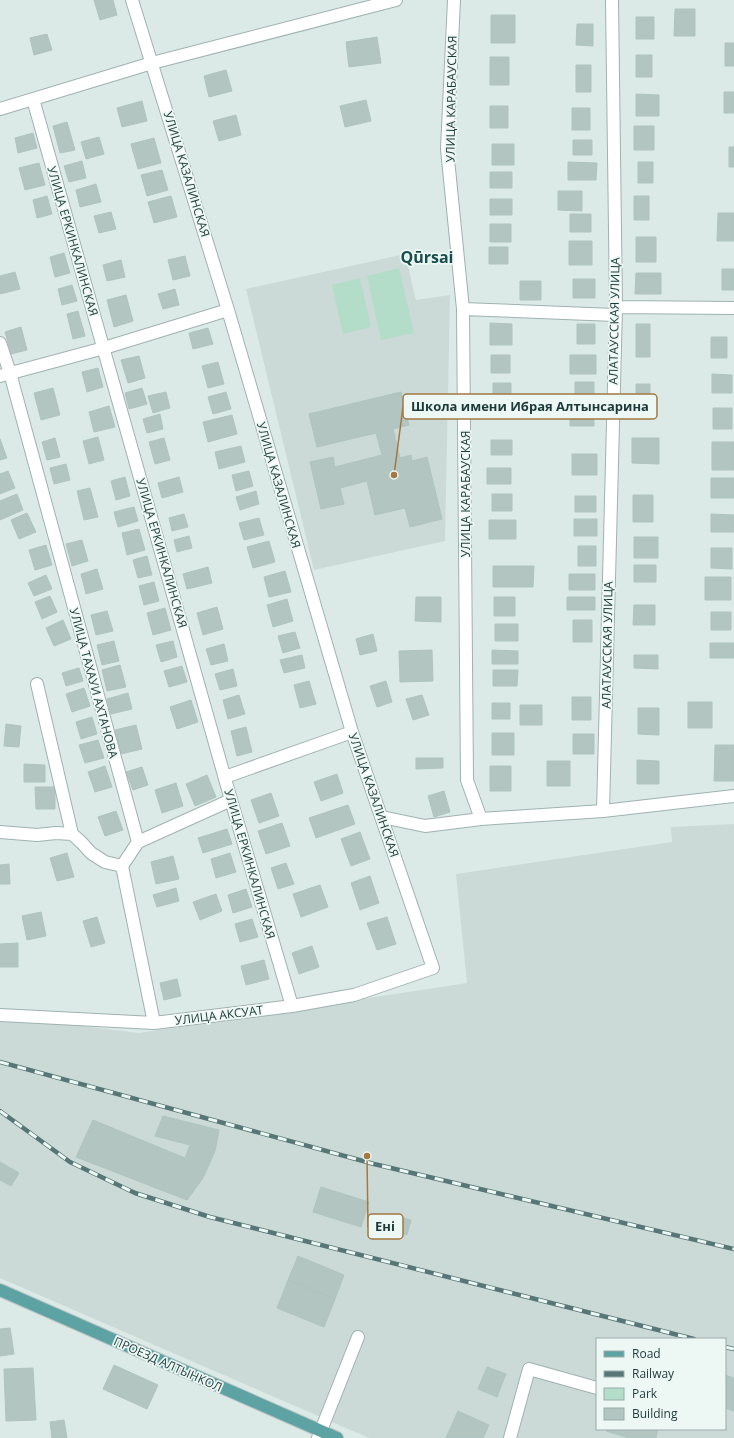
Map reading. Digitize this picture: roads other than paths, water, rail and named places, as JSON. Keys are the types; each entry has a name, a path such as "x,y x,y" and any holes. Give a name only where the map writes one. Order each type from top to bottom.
{"main road":[{"name":"ПРОЕЗД АЛТЫНКОЛ","path":"0,1290 319,1434 337,1438"}],"street":[{"name":"УЛИЦА КАЗАЛИНСКАЯ","path":"132,0 228,310 352,732 433,968"},
{"path":"0,109 152,63 396,0"},
{"name":"УЛИЦА КАРАБАУСКАЯ","path":"454,0 447,149 463,309 467,780 481,819"},
{"name":"АЛАТАУССКАЯ УЛИЦА","path":"603,811 615,311 612,0"},
{"name":"УЛИЦА ЕРКИНКАЛИНСКАЯ","path":"33,99 231,800 292,1006"},
{"path":"463,309 615,311 734,308"},
{"path":"5,374 104,348 228,310"},
{"name":"УЛИЦА ТАХАУИ АХТАНОВА","path":"0,343 5,374 138,842"},
{"path":"37,684 72,834"},
{"path":"225,777 352,732"},
{"path":"382,817 425,826 481,819 603,811 734,796"},
{"path":"154,1023 122,866 138,842 231,800"},
{"path":"0,832 37,835 56,833 72,834 82,842 91,853 105,862 122,866"},
{"name":"УЛИЦА АКСУАТ","path":"0,1015 154,1023 292,1006 354,995 433,968"},
{"path":"319,1434 358,1337"},
{"path":"510,1438 529,1369 596,1388"}],"railway":[{"path":"0,1062 374,1164 734,1249"},
{"path":"0,1111 70,1162 135,1193 210,1217 690,1338"},
{"path":"726,1347 734,1349"}],"place":[{"name":"Школа имени Ибрая Алтынсарина","path":"394,475"},
{"name":"Ені","path":"367,1156"}],"district":[{"name":"Qūrsai","path":"427,257"}]}
